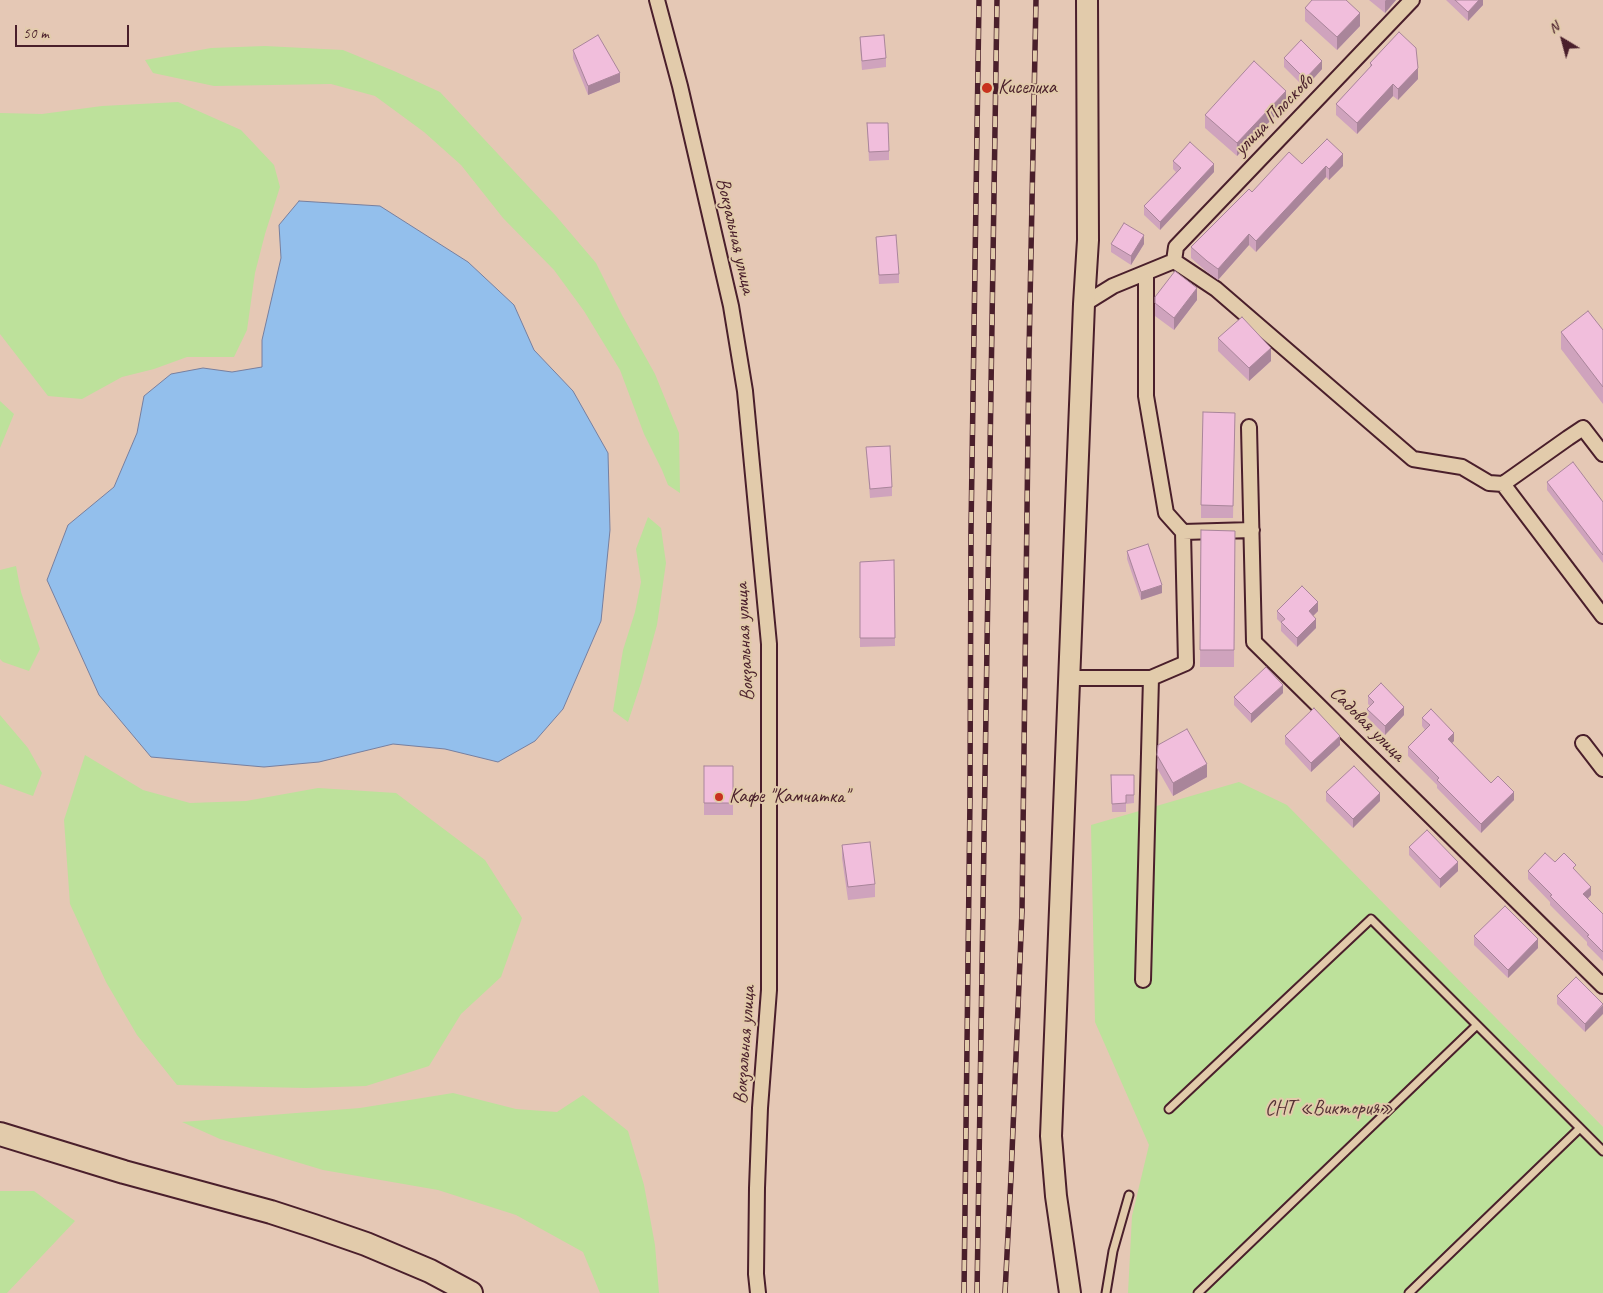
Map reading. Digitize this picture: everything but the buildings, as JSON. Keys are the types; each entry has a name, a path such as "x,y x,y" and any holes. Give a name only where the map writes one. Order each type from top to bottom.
{"main road":[{"path":"0,1134 124,1172 253,1207 314,1226 366,1244 430,1271 471,1293"}],"street":[{"name":"Вокзальная улица","path":"656,0 694,146 731,306 745,391 769,644 769,990 760,1108 757,1188 756,1274 758,1293"},
{"path":"1070,1293 1056,1196 1051,1136 1088,240 1087,0"},
{"name":"улица Плосково","path":"1174,261 1176,247 1412,0"},
{"path":"1084,304 1113,286 1174,261 1216,289 1413,459 1462,467 1489,483 1503,484 1583,428 1603,453"},
{"path":"1069,678 1151,678 1186,663 1183,532 1166,512 1146,396 1146,273"},
{"name":"Садовая улица","path":"1249,427 1254,642 1603,986"},
{"path":"1503,484 1603,616"},
{"path":"1183,532 1252,530"},
{"path":"1143,980 1151,678"},
{"path":"1583,743 1603,769"}],"lane":[{"path":"1169,1109 1371,919 1603,1151"},
{"path":"1198,1293 1476,1025"},
{"path":"1409,1293 1580,1128"},
{"path":"1106,1293 1112,1251 1129,1195"}],"green space":[{"path":"265,46 343,50 440,92 556,216 596,263 655,374 679,433 680,493 668,485 644,434 620,370 584,311 554,270 503,218 461,165 424,132 375,96 331,84 214,86 153,73 145,60 211,48"},
{"path":"178,102 241,130 274,165 280,187 255,273 247,330 234,357 187,357 154,369 122,377 82,399 48,396 0,334 0,113 42,114 102,106"},
{"path":"0,401 14,414 0,448"},
{"path":"648,517 661,528 666,563 657,625 628,722 613,711 623,650 635,612 641,582 636,549"},
{"path":"16,566 21,592 40,649 29,671 3,662 0,659 0,570"},
{"path":"0,715 28,748 42,773 33,796 0,784"},
{"path":"85,755 143,790 190,803 246,801 318,788 396,793 485,860 522,918 501,977 461,1014 429,1066 366,1086 306,1088 177,1085 137,1035 106,982 70,904 64,820"},
{"name":"СНТ «Виктория»","path":"1239,782 1287,805 1603,1127 1603,1293 1128,1293 1132,1216 1149,1145 1095,1022 1091,825"},
{"path":"453,1093 516,1109 557,1112 583,1095 628,1131 644,1185 655,1245 659,1293 600,1293 583,1252 516,1215 438,1190 323,1170 220,1139 182,1122 360,1108"},
{"path":"0,1191 34,1191 75,1221 7,1293 0,1293"}],"water":[{"path":"299,201 380,206 468,262 514,305 534,350 573,391 608,453 610,530 601,621 563,709 535,741 498,762 445,749 393,744 319,762 264,767 151,757 99,695 47,580 68,525 114,487 137,433 144,396 171,374 203,368 232,372 262,367 262,340 281,258 279,225"}],"railway":[{"path":"964,1293 971,530 979,0"},
{"path":"977,1293 997,0"},
{"path":"1005,1293 1022,911 1029,353 1036,0"}],"place":[{"name":"Киселиха","path":"987,88"},
{"name":"Кафе \"Камчатка\"","path":"719,797"}]}
